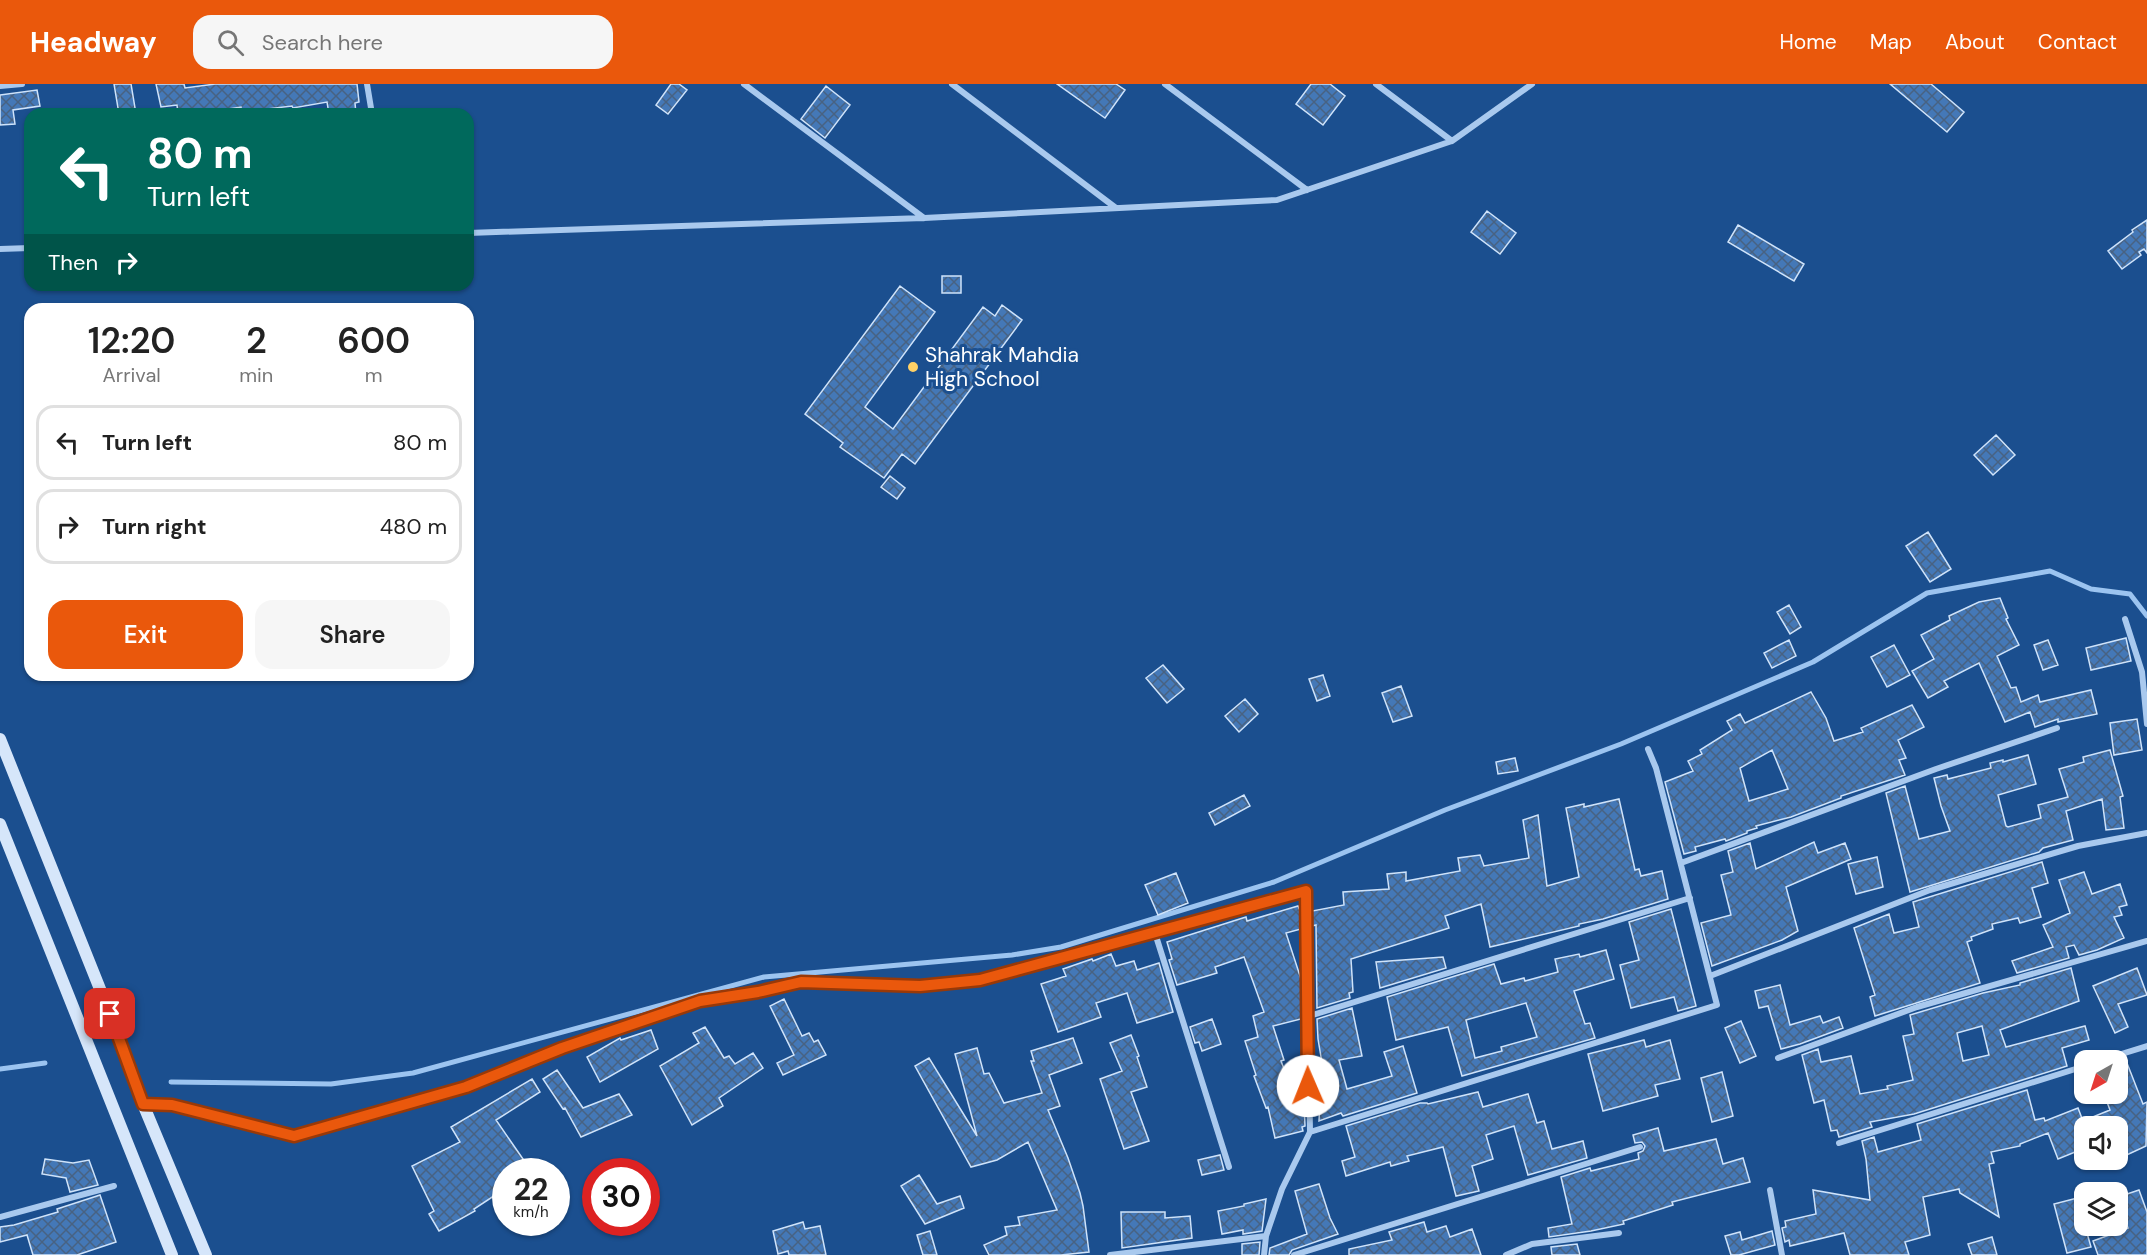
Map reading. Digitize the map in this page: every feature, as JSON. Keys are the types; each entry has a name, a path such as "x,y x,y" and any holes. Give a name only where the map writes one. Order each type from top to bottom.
{"main road":[{"path":"0,740 110,1014 143,1104 206,1255"},
{"path":"0,824 172,1255"}],"street":[{"path":"0,86 22,84"},
{"path":"367,84 371,108"},
{"path":"744,84 924,218"},
{"path":"952,84 1116,208"},
{"path":"1166,84 1307,190"},
{"path":"1376,84 1452,141"},
{"path":"474,233 924,218 1277,200 1452,141 1532,84"},
{"path":"0,249 24,248"},
{"path":"2125,619 2142,672 2147,724"},
{"path":"1681,863 2057,728"},
{"path":"1310,1132 1717,1005 1656,768 1648,749"},
{"path":"1710,976 1930,890 2078,846 2147,833"},
{"path":"143,1104 172,1105 294,1136 466,1087 562,1048 700,1001 758,992 801,982 920,986 980,980 1306,891 1306,1017 1310,1132 1282,1189 1266,1236 1264,1255"},
{"path":"1306,1017 1690,898"},
{"path":"1155,933 1229,1167"},
{"path":"1778,1058 1917,1007 2147,941"},
{"path":"2128,1052 2147,1046"},
{"path":"1839,1143 2074,1069"},
{"path":"1294,1255 1640,1147"},
{"path":"0,1217 114,1186"},
{"path":"1770,1190 1782,1255"},
{"path":"1506,1255 1532,1244 1619,1233"},
{"path":"1110,1255 1266,1236"}],"building":[{"path":"114,84 131,84 135,108 118,108"},
{"path":"156,84 184,84 185,88 215,84 357,84 359,102 355,103 355,108 328,108 327,102 293,108 292,106 177,108 177,105 161,107"},
{"path":"671,84 679,84 687,90 668,114 656,105"},
{"path":"1057,84 1116,84 1125,90 1105,118"},
{"path":"1311,84 1330,84 1345,96 1323,125 1296,104"},
{"path":"1890,84 1931,84 1964,112 1947,132"},
{"path":"826,86 850,105 825,138 801,119"},
{"path":"37,90 40,106 13,110 15,124 0,125 0,95"},
{"path":"1487,211 1516,233 1500,254 1471,232"},
{"path":"2147,220 2147,253 2144,249 2139,252 2141,255 2122,269 2108,251"},
{"path":"1738,225 1804,264 1794,281 1728,242"},
{"path":"942,276 961,276 961,293 942,293"},
{"path":"900,286 935,312 865,407 893,429 983,307 995,316 1002,305 1022,320 915,464 902,454 884,478 840,447 843,443 805,414"},
{"path":"1996,435 2015,455 1993,475 1974,455"},
{"path":"890,476 905,488 897,499 881,487"},
{"path":"1928,532 1951,569 1930,582 1906,546"},
{"path":"2000,598 2008,618 2006,619 2019,645 1997,656 2011,688 2016,687 2021,702 2038,695 2040,702 2091,690 2097,714 2058,722 2058,719 2035,727 2030,712 2005,722 1979,663 1944,681 1948,687 1928,698 1912,671 1934,659 1921,635 1950,620 1949,616 1979,602"},
{"path":"1789,605 1801,627 1790,634 1777,612"},
{"path":"2126,638 2131,661 2091,670 2086,648"},
{"path":"1789,640 1796,656 1772,668 1764,653"},
{"path":"2048,640 2058,665 2043,670 2034,645"},
{"path":"1894,645 1910,675 1887,687 1871,657"},
{"path":"1163,665 1184,689 1167,703 1146,678"},
{"path":"1323,675 1330,696 1317,701 1309,679"},
{"path":"1401,686 1412,716 1393,722 1382,693"},
{"path":"1811,692 1826,718 1834,741 1863,732 1861,728 1912,705 1924,727 1898,740 1906,758 1899,760 1905,775 1841,796 1841,798 1791,817 1756,826 1757,828 1726,841 1725,839 1695,847 1696,851 1684,854 1665,782 1693,771 1688,761 1702,754 1700,750 1732,730 1727,721 1740,714 1745,723","holes":["1772,750 1788,789 1749,801 1740,768"]},
{"path":"1245,699 1258,714 1239,732 1225,716"},
{"path":"2137,719 2142,750 2114,755 2110,723"},
{"path":"2110,750 2123,796 2120,797 2124,828 2106,830 2102,799 2066,811 2073,840 1910,892 1886,793 1905,786 1919,839 1950,831 1934,778 1947,775 1948,779 1991,768 1990,763 2028,755 2036,784 1998,795 2008,827 2041,818 2038,805 2068,797 2059,769 2084,762 2083,757"},
{"path":"1515,758 1518,771 1498,774 1496,762"},
{"path":"1244,795 1250,806 1215,825 1209,813"},
{"path":"1619,799 1635,870 1639,869 1641,876 1662,871 1668,899 1579,924 1579,926 1490,947 1481,904 1445,916 1449,928 1351,959 1353,992 1349,993 1350,998 1317,1008 1316,925 1312,926 1312,911 1344,905 1343,892 1389,889 1387,874 1406,872 1406,881 1460,871 1458,858 1480,855 1484,866 1529,858 1523,820 1538,815 1547,886 1579,877 1566,808 1584,804 1584,807"},
{"path":"1814,842 1818,853 1845,843 1851,859 1786,887 1798,931 1782,940 1712,966 1701,923 1731,915 1721,875 1733,872 1728,851 1750,843 1756,869"},
{"path":"1877,857 1883,887 1856,894 1848,864"},
{"path":"2042,862 2048,883 2032,888 2041,917 2020,923 2018,918 1992,924 1993,929 1971,937 1972,940 1967,942 1980,983 1875,1016 1870,997 1875,995 1854,928 1889,914 1894,933 1919,927 1913,902"},
{"path":"2084,872 2092,894 2120,884 2127,905 2119,907 2122,915 2114,917 2124,938 2079,955 2074,945 2066,947 2069,958 2017,973 2012,961 2053,947 2043,925 2070,913 2059,880"},
{"path":"1176,873 1188,903 1158,915 1145,885"},
{"path":"1298,906 1301,913 1301,929 1286,933 1302,982 1301,1019 1273,1026 1284,1060 1281,1061 1292,1089 1300,1087 1304,1099 1305,1126 1302,1127 1303,1131 1275,1138 1268,1107 1266,1108 1254,1076 1256,1075 1245,1041 1258,1037 1253,1016 1264,1012 1244,957 1215,967 1217,973 1177,985 1169,960 1172,959 1167,942 1246,917 1247,921"},
{"path":"1671,909 1696,1006 1678,1011 1674,997 1631,1008 1620,965 1639,960 1629,922"},
{"path":"1606,950 1614,979 1574,991 1585,1024 1590,1023 1595,1038 1462,1076 1448,1027 1396,1040 1387,997 1494,964 1501,984 1524,978 1525,981 1558,972 1555,959 1579,954 1580,957","holes":["1526,1003 1537,1037 1501,1047 1502,1051 1475,1058 1466,1020"]},
{"path":"1111,954 1116,966 1134,961 1137,970 1159,963 1173,1012 1137,1023 1127,993 1096,1003 1101,1017 1058,1032 1041,984 1066,976 1063,969"},
{"path":"1443,957 1446,968 1380,988 1376,962"},
{"path":"2071,968 2079,1001 2000,1030 2006,1047 2085,1026 2089,1040 2062,1048 2067,1066 1914,1114 1870,1122 1872,1127 1839,1137 1837,1130 1831,1131 1824,1100 1814,1103 1802,1055 1818,1049 1821,1062 1851,1056 1860,1094 1888,1089 1887,1086 1913,1080 1903,1036 1914,1034 1910,1015 1983,993 2020,985 2020,983","holes":["1982,1026 1989,1055 1963,1061 1957,1033"]},
{"path":"2137,968 2147,995 2118,1004 2128,1027 2115,1033 2093,986"},
{"path":"1780,985 1790,1025 1820,1016 1823,1023 1839,1017 1843,1028 1781,1049 1768,1006 1759,1008 1755,991"},
{"path":"784,999 802,1036 809,1033 814,1042 818,1040 826,1055 783,1075 777,1063 794,1055 770,1006"},
{"path":"1352,1008 1362,1056 1339,1060 1347,1089 1392,1076 1384,1052 1403,1046 1417,1093 1319,1121 1322,1063 1317,1019"},
{"path":"1212,1019 1221,1044 1202,1051 1199,1042 1195,1043 1190,1027"},
{"path":"1741,1021 1756,1056 1740,1063 1725,1028"},
{"path":"705,1027 724,1058 729,1056 735,1064 753,1053 763,1068 719,1098 723,1106 692,1125 660,1066 699,1043 693,1033"},
{"path":"651,1030 658,1049 600,1082 587,1057 620,1038 621,1040"},
{"path":"1131,1035 1147,1087 1131,1092 1149,1141 1124,1149 1100,1079 1122,1071 1110,1043"},
{"path":"1073,1038 1082,1063 1049,1075 1060,1106 1048,1110 1080,1193 1089,1252 1061,1255 989,1255 984,1245 1007,1235 1005,1227 1020,1225 1018,1217 1057,1210 1028,1142 997,1160 971,1167 915,1066 929,1058 977,1136 955,1054 977,1048 984,1074 989,1073 1004,1103 1042,1093 1031,1061 1034,1061 1031,1051"},
{"path":"1644,1040 1646,1047 1670,1040 1680,1079 1655,1085 1658,1096 1603,1111 1588,1054"},
{"path":"2128,1066 2143,1104 2147,1102 2146,1146 2128,1154 2128,1116 2095,1116 2110,1110 2108,1104 2128,1104"},
{"path":"557,1070 583,1108 619,1094 632,1115 581,1137 565,1108 563,1109 543,1079"},
{"path":"1722,1072 1733,1116 1712,1122 1701,1078"},
{"path":"532,1079 540,1092 496,1120 522,1158 492,1158 492,1197 474,1209 475,1211 439,1231 429,1214 434,1211 412,1166 460,1142 451,1127"},
{"path":"2027,1090 2035,1120 2044,1118 2045,1121 2078,1108 2081,1116 2074,1116 2074,1152 2058,1159 2048,1133 2020,1144 2020,1146 1991,1152 1994,1163 1989,1164 1999,1217 1960,1193 1959,1189 1923,1197 1930,1235 1905,1242 1909,1255 1850,1255 1844,1233 1790,1246 1789,1240 1785,1242 1782,1228 1786,1227 1785,1221 1816,1214 1813,1190 1870,1200 1862,1141 1874,1137 1878,1152 1921,1140 1917,1124"},
{"path":"1478,1092 1483,1107 1528,1094 1537,1123 1544,1121 1552,1149 1583,1141 1587,1158 1528,1175 1514,1126 1486,1135 1493,1159 1472,1166 1479,1191 1456,1196 1443,1147 1407,1156 1409,1161 1391,1166 1390,1162 1346,1176 1342,1161 1355,1157 1346,1126 1420,1103 1428,1104"},
{"path":"1658,1128 1664,1151 1716,1139 1723,1164 1743,1158 1750,1182 1672,1202 1673,1205 1623,1221 1624,1224 1549,1237 1548,1228 1572,1224 1561,1177 1590,1168 1591,1171 1639,1159 1638,1153 1643,1151 1645,1146 1642,1142 1635,1143 1633,1135"},
{"path":"1220,1155 1224,1170 1202,1175 1198,1160"},
{"path":"45,1159 73,1163 89,1160 98,1185 70,1192 66,1178 42,1174"},
{"path":"919,1175 937,1204 960,1196 964,1208 925,1224 901,1186"},
{"path":"1319,1184 1338,1234 1292,1250 1289,1255 1269,1255 1270,1248 1307,1234 1295,1191"},
{"path":"2139,1190 2147,1212 2147,1255 2098,1255 2093,1241 2106,1236 2128,1236 2128,1194"},
{"path":"100,1195 116,1242 77,1255 33,1255 27,1235 0,1242 0,1227 58,1212 57,1209"},
{"path":"1266,1199 1262,1231 1243,1234 1243,1230 1222,1234 1218,1211"},
{"path":"2074,1199 2074,1236 2088,1236 2091,1247 2067,1253 2054,1204"},
{"path":"1121,1212 1165,1212 1165,1218 1190,1216 1192,1238 1122,1248"},
{"path":"803,1222 805,1229 820,1226 826,1255 789,1255 788,1251 778,1254 773,1231"},
{"path":"1424,1222 1427,1232 1446,1226 1450,1237 1472,1229 1481,1255 1349,1255 1349,1249 1392,1240 1389,1232"},
{"path":"930,1231 937,1255 923,1255 917,1235"},
{"path":"1772,1231 1775,1245 1731,1255 1725,1236 1740,1232 1742,1240"},
{"path":"1992,1237 1997,1255 1972,1255 1968,1244"},
{"path":"1260,1242 1259,1255 1242,1255 1242,1244"},
{"path":"1577,1244 1580,1255 1552,1255 1551,1247"}],"waterway":[{"path":"171,1082 331,1084 413,1073 764,977 1012,955 1061,947 1274,882 1445,810 1621,744 1813,662 1927,593 2050,571 2091,589 2130,594 2147,616"},
{"path":"0,1069 45,1063"}],"place":[{"name":"Shahrak Mahdia High School","path":"913,367"}],"route":[{"path":"110,1014 143,1104 172,1105 294,1136 466,1087 562,1048 700,1001 758,992 801,982 920,986 980,980 1306,891 1308,1086"}]}
